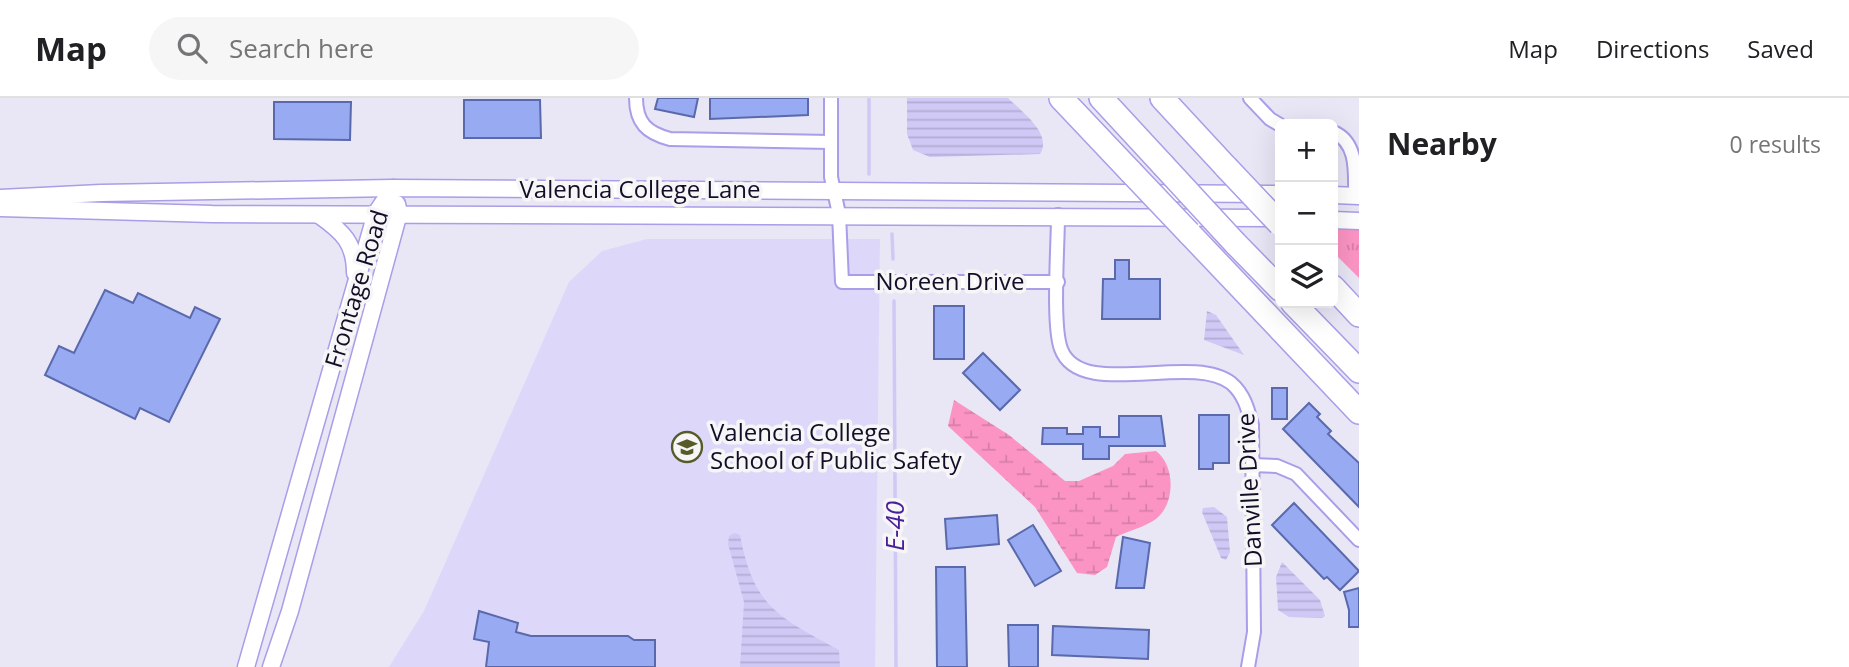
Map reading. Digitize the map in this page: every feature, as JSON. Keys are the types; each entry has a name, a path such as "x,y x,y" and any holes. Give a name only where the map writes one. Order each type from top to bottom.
{"highway":[{"path":"1061,98 1132,182 1189,233 1359,412"},
{"path":"1101,98 1275,284"},
{"path":"1161,98 1275,219"},
{"path":"1338,290 1359,307"},
{"path":"1338,292 1359,315"},
{"path":"1298,308 1359,371"}],"street":[{"path":"636,98 636,109 644,127 652,134 670,139 831,142"},
{"path":"831,98 834,191 839,214"},
{"path":"1250,98 1275,122"},
{"path":"1338,135 1347,141 1352,152 1357,196 1338,195"},
{"path":"1058,215 1062,206 1071,202 1118,201 1132,182"},
{"name":"Valencia College Lane","path":"0,198 393,188 834,191 1132,182 1275,194"},
{"name":"Frontage Road","path":"246,667 376,214 393,188"},
{"name":"Frontage Road","path":"271,667 290,611 398,214 393,188"},
{"name":"Valencia College Lane","path":"0,208 319,215 839,214 1275,218"},
{"name":"Noreen Drive","path":"839,214 842,282 1058,282"},
{"path":"319,215 348,237 355,255 355,286"},
{"name":"Danville Drive","path":"1058,215 1060,348 1069,364 1081,372 1211,375 1230,383 1246,401 1252,425 1254,632 1248,667"},
{"path":"1338,220 1359,221"},
{"path":"1252,465 1277,466 1296,474 1359,540"}],"shaded area":[{"path":"907,98 1008,98 1039,131 1043,146 1040,154 930,157 913,150 907,134"},
{"name":"Valencia College School of Public Safety","path":"647,239 880,239 875,667 389,667 424,611 569,282 602,251"},
{"path":"1207,311 1216,315 1244,355 1204,340"},
{"path":"1214,507 1227,517 1230,552 1226,560 1221,558 1202,512 1203,508"},
{"path":"734,533 740,535 746,560 761,595 785,618 839,650 840,667 740,667 744,602 728,544 729,536"},
{"path":"1282,562 1320,600 1325,616 1289,617 1278,610 1276,577"}],"green space":[{"path":"1338,225 1359,226 1359,278 1338,257"},
{"path":"954,400 1009,435 1065,481 1079,481 1113,466 1125,454 1156,451 1167,465 1170,474 1170,494 1163,512 1147,524 1116,537 1107,567 1095,575 1077,573 1035,507 948,426"}],"building":[{"path":"658,98 698,98 694,117 655,109"},
{"path":"710,98 808,98 808,115 710,119"},
{"path":"464,100 540,100 541,138 464,138"},
{"path":"274,102 351,102 350,140 274,139"},
{"path":"1115,260 1129,260 1129,279 1160,279 1160,319 1102,319 1103,279 1115,279"},
{"path":"105,290 133,303 138,293 190,318 195,307 220,319 169,422 140,408 135,419 45,375 59,346 74,353"},
{"path":"934,306 964,306 964,359 934,359"},
{"path":"983,353 1020,390 1000,410 963,373"},
{"path":"1272,388 1287,388 1287,419 1272,419"},
{"path":"1309,403 1320,414 1317,417 1331,431 1328,434 1359,463 1359,507 1283,429"},
{"path":"1199,415 1229,415 1229,463 1213,463 1213,469 1199,469"},
{"path":"1119,416 1161,416 1165,446 1109,446 1109,459 1083,459 1083,444 1042,444 1043,428 1067,428 1067,434 1083,434 1083,427 1100,427 1100,437 1119,437"},
{"path":"1294,503 1359,571 1340,590 1327,577 1324,579 1272,525"},
{"path":"997,515 999,544 947,549 945,519"},
{"path":"1033,525 1061,571 1035,586 1008,540"},
{"path":"1123,537 1150,543 1144,588 1116,588"},
{"path":"936,567 965,567 967,667 937,667"},
{"path":"1359,588 1359,627 1349,627 1349,610 1344,592"},
{"path":"479,611 518,623 516,632 531,636 628,636 634,640 655,640 655,667 486,667 489,642 474,639"},
{"path":"1008,625 1038,625 1038,667 1009,667"},
{"path":"1053,626 1149,630 1148,659 1052,655"}],"waterway":[{"name":"E-40","path":"869,98 869,174"},
{"name":"E-40","path":"892,234 893,259"},
{"name":"E-40","path":"894,301 896,667"}],"place":[{"name":"Valencia College School of Public Safety","path":"687,447"}]}
